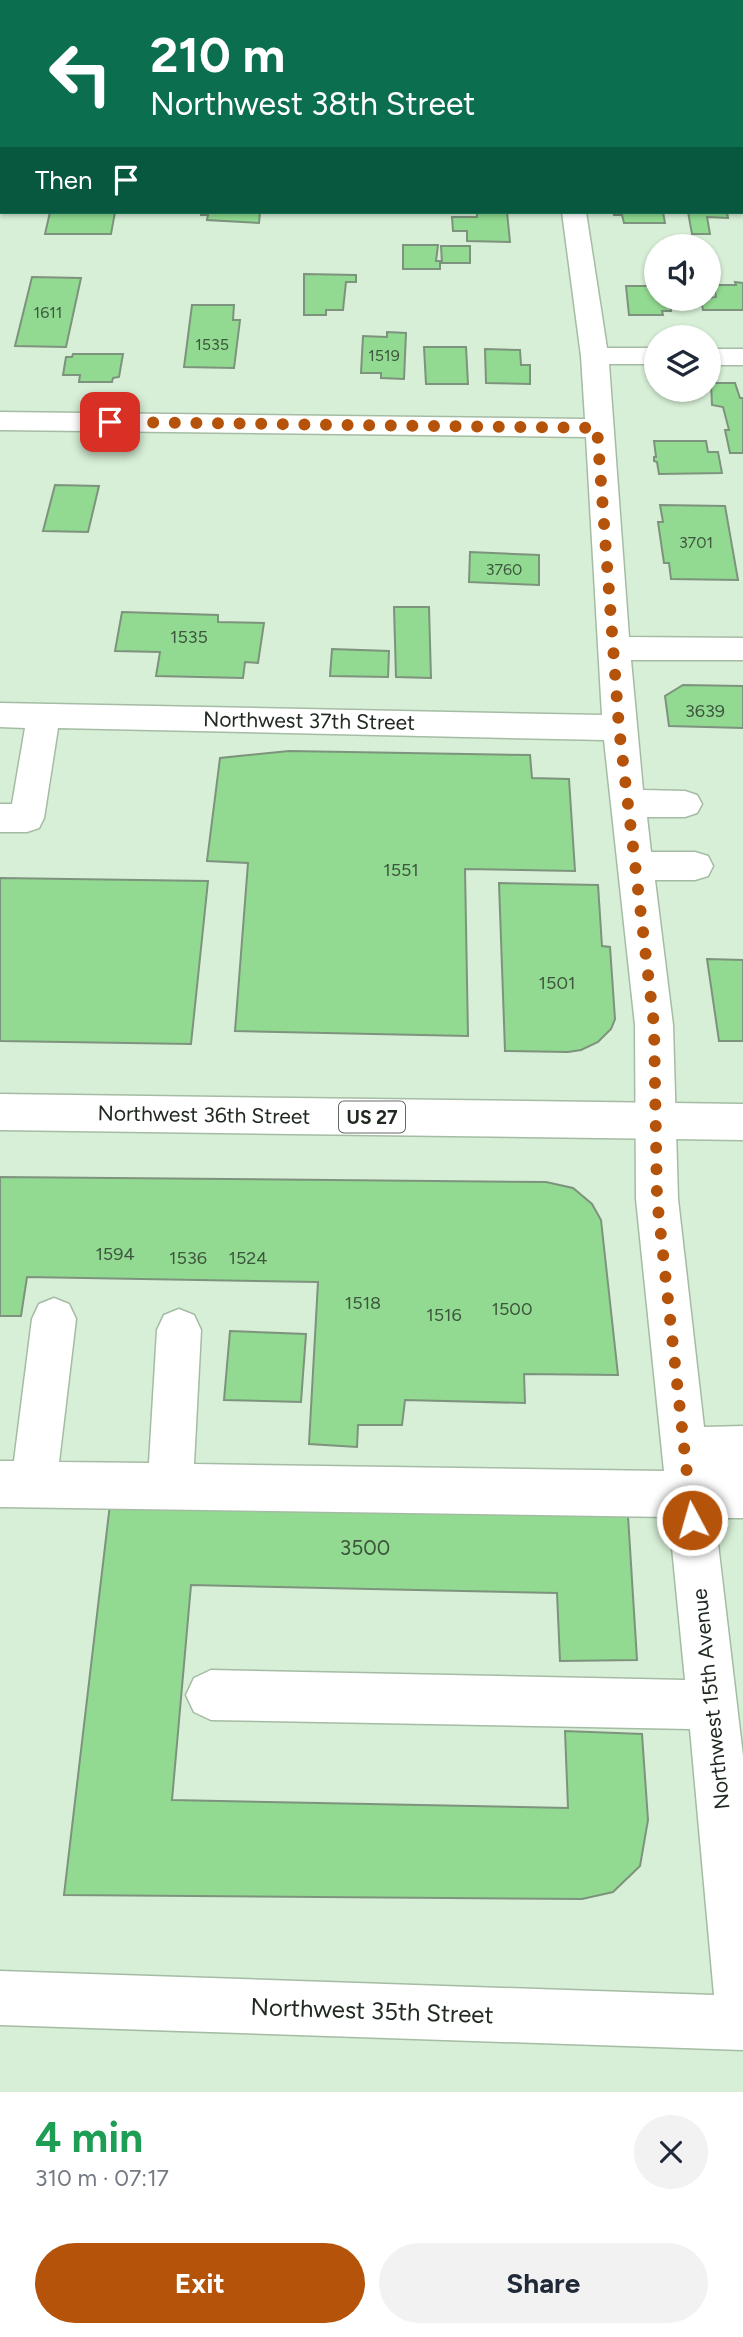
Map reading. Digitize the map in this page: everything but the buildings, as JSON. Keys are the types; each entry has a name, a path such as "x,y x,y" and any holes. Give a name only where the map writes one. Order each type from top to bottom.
{"street":[{"name":"Northwest 15th Avenue","path":"574,214 595,356 597,428 619,728 654,1025 657,1199 743,2017"},
{"path":"595,356 644,356"},
{"path":"721,357 743,357"},
{"path":"0,421 597,428"},
{"path":"615,648 743,649"},
{"name":"Northwest 37th Street","path":"0,715 619,728"},
{"path":"0,818 27,818 43,716"},
{"path":"628,803 685,804"},
{"path":"635,866 695,866"},
{"name":"Northwest 36th Street","path":"0,1112 743,1122"},
{"path":"54,1319 17,1484 170,1486 687,1472 743,1449"},
{"path":"170,1486 179,1330"},
{"path":"687,1472 743,1495"},
{"path":"211,1695 712,1705"},
{"name":"Northwest 35th Street","path":"0,1998 743,2023"}],"railway":[{"path":"678,0 743,0"}],"route":[{"path":"110,422 597,428 619,728 654,1025 657,1199 692,1520"}]}
